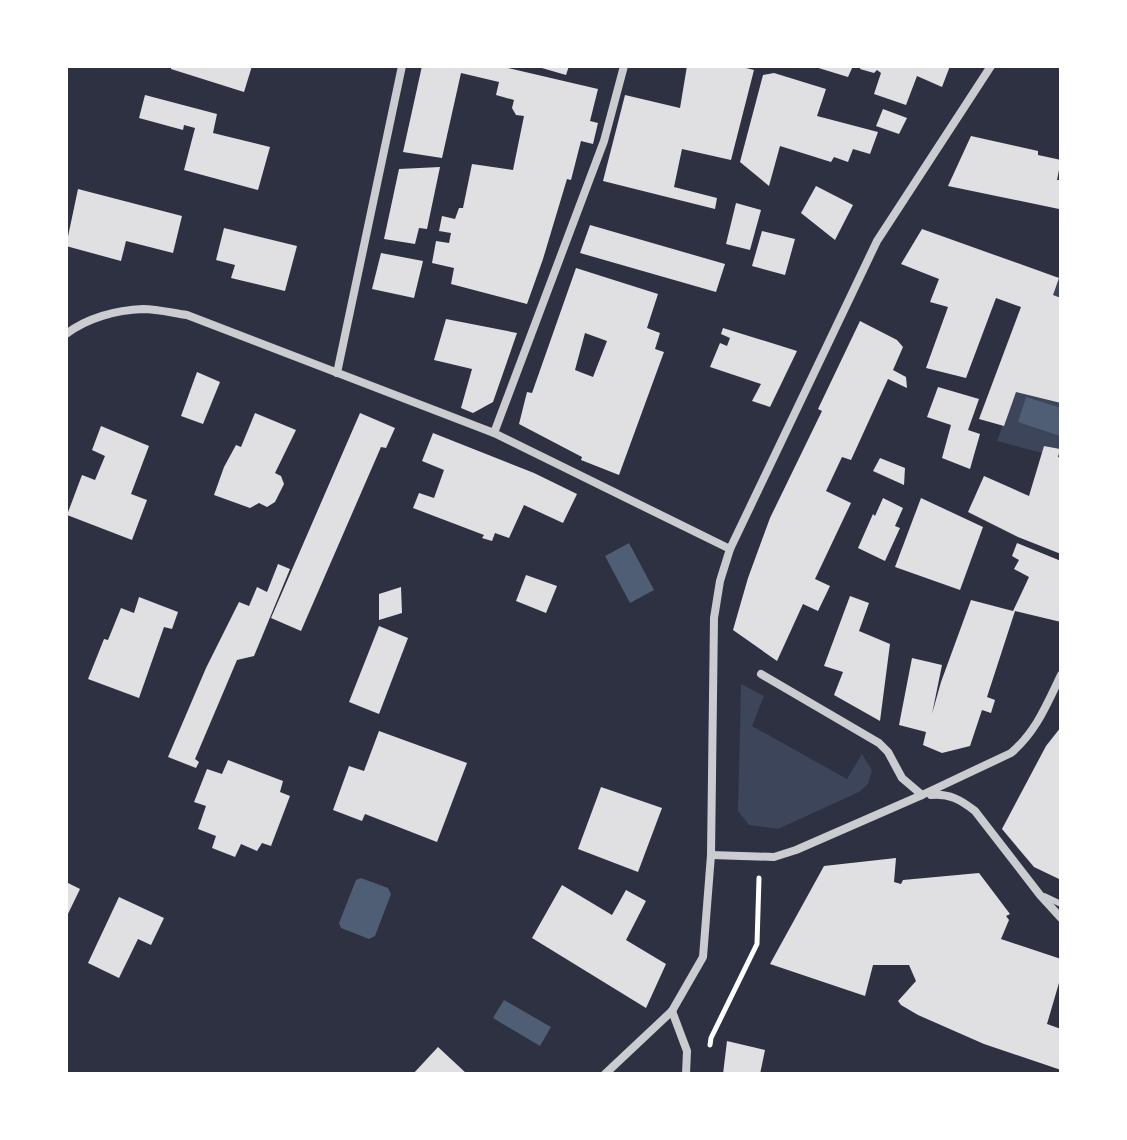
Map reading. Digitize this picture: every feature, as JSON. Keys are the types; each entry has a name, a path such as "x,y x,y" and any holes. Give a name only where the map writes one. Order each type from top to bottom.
{"street":[{"path":"337,373 402,66"},
{"path":"494,433 604,141 624,66"},
{"path":"605,1074 672,1011 703,957 711,855 714,618 720,581 730,549 877,241 991,66"},
{"path":"66,334 78,325 113,313 144,309 187,315 494,433 730,549"},
{"path":"761,674 879,743 888,752 902,778 922,795 943,793 961,800 975,811 1061,918"},
{"path":"711,855 774,857 796,850 1011,753 1034,729 1061,675"},
{"path":"672,1011 687,1051 686,1074"}],"lane":[{"path":"1040,895 1061,904"}],"path":[{"path":"710,1050 711,1038 757,944 757,856"}],"shaded area":[{"path":"1061,269 1061,456 1060,449 1044,446 1042,453 997,441"},
{"path":"1026,397 1061,408 1060,436 1018,422"},
{"path":"629,543 654,590 630,603 605,556"},
{"path":"741,684 764,696 752,726 847,779 862,754 872,770 868,784 859,792 778,829 749,825 738,811"},
{"path":"361,878 388,888 391,894 375,936 369,939 341,928 339,923 356,880"},
{"path":"504,1000 551,1027 540,1046 493,1018"}],"building":[{"path":"171,66 252,66 244,92 171,69"},
{"path":"422,66 499,66 598,89 590,121 598,123 593,144 581,141 571,180 567,179 527,304 451,284 454,268 432,263 436,241 449,243 451,233 439,231 442,216 455,219 459,208 463,208 472,164 513,170 524,116 516,115 512,108 514,100 496,95 499,82 461,73 442,158 403,152"},
{"path":"535,66 569,66 566,75"},
{"path":"687,66 738,66 754,70 731,160 682,149 674,187 717,198 715,209 603,181 625,95 680,108"},
{"path":"812,66 853,66 848,77"},
{"path":"861,66 950,66 942,87 917,76 906,105 874,94 881,73 860,69"},
{"path":"774,73 826,89 817,116 878,132 870,154 853,149 848,162 834,157 831,162 780,146 769,186 740,162 763,75"},
{"path":"145,95 217,114 213,133 270,147 258,190 184,170 195,128 184,125 183,130 139,118"},
{"path":"883,109 907,118 899,134 876,126"},
{"path":"971,136 1038,151 1038,155 1061,160 1057,180 1061,180 1059,209 948,186"},
{"path":"440,167 427,229 419,228 415,244 384,239 399,169"},
{"path":"816,186 853,205 835,240 801,213"},
{"path":"78,189 182,216 173,253 126,241 121,261 66,246"},
{"path":"736,203 761,210 750,250 726,244"},
{"path":"590,225 725,264 716,292 580,253"},
{"path":"224,228 297,246 285,291 231,278 235,265 216,260"},
{"path":"922,229 1059,278 1053,295 1061,298 1061,403 1016,392 1004,426 979,419 1021,307 996,298 966,378 926,368 948,307 930,302 939,279 901,264"},
{"path":"762,231 795,239 785,275 752,266"},
{"path":"381,253 423,261 414,298 372,289"},
{"path":"576,268 658,294 647,328 660,333 655,349 664,352 619,475 581,460 582,457 519,424 527,392 532,393","holes":["585,333 607,341 593,377 575,370"]},
{"path":"446,319 517,333 493,402 473,413 461,408 472,369 434,360"},
{"path":"860,321 897,340 903,347 893,370 906,377 907,388 888,379 851,460 842,457 826,491 851,503 815,579 830,586 818,611 803,604 777,661 733,630 770,518 822,411 818,409"},
{"path":"723,328 797,351 770,407 752,401 761,384 710,367 720,343 727,346 730,338 721,334"},
{"path":"197,372 220,382 203,424 181,416"},
{"path":"938,387 979,399 968,430 980,434 970,469 942,458 951,425 927,417"},
{"path":"255,413 296,430 275,473 281,476 284,484 275,502 267,507 259,503 250,508 214,495 224,467 236,445 241,447"},
{"path":"360,413 395,428 386,448 381,447 301,631 271,618"},
{"path":"101,426 149,446 131,494 147,500 132,540 67,515 82,475 95,480 105,456 92,450"},
{"path":"433,433 534,473 577,494 563,523 524,505 509,538 495,533 492,541 482,538 484,535 413,508 419,493 434,498 444,470 422,461"},
{"path":"1044,446 1060,449 1061,554 968,512 984,476 1029,496"},
{"path":"880,458 905,468 904,485 873,471"},
{"path":"883,498 903,508 895,526 900,528 885,561 858,548"},
{"path":"921,498 983,527 960,590 895,567"},
{"path":"1017,543 1061,561 1061,622 1015,611 987,697 995,700 991,713 982,710 970,746 942,753 923,745 926,732 899,725 912,658 942,665 932,714 971,600 1013,611 1029,577 1014,569 1019,560 1012,556"},
{"path":"278,564 290,569 254,656 237,660 195,759 199,762 196,768 168,757 206,668 239,602 249,606 257,587 267,592"},
{"path":"526,575 557,586 546,613 516,601"},
{"path":"401,587 402,613 379,620 379,594"},
{"path":"850,596 869,603 859,631 890,644 880,721 834,695 843,672 824,666"},
{"path":"139,597 178,612 172,629 164,627 139,698 88,679 121,608 134,613"},
{"path":"379,626 408,638 379,714 349,702"},
{"path":"1061,727 1061,880 1034,867 1002,829 1046,746"},
{"path":"379,731 467,763 437,842 365,814 362,821 333,810 349,766 364,771"},
{"path":"228,760 283,781 280,792 290,796 271,846 262,843 257,851 241,844 235,857 212,848 216,836 198,829 206,806 194,802 207,769 222,774"},
{"path":"601,787 662,808 638,872 578,849"},
{"path":"896,858 894,882 901,884 903,880 979,873 1010,914 1006,916 1009,920 1001,939 1061,959 1061,976 1047,1024 1061,1029 1061,1070 984,1044 901,1005 898,1001 916,981 909,965 873,965 865,996 770,964 824,866"},
{"path":"66,882 80,889 66,918"},
{"path":"562,885 612,915 626,890 646,901 626,940 666,964 646,1008 532,938"},
{"path":"119,897 164,918 151,945 138,939 119,978 88,963"},
{"path":"727,1041 765,1050 760,1074 723,1074"},
{"path":"438,1047 467,1074 413,1074"}]}
